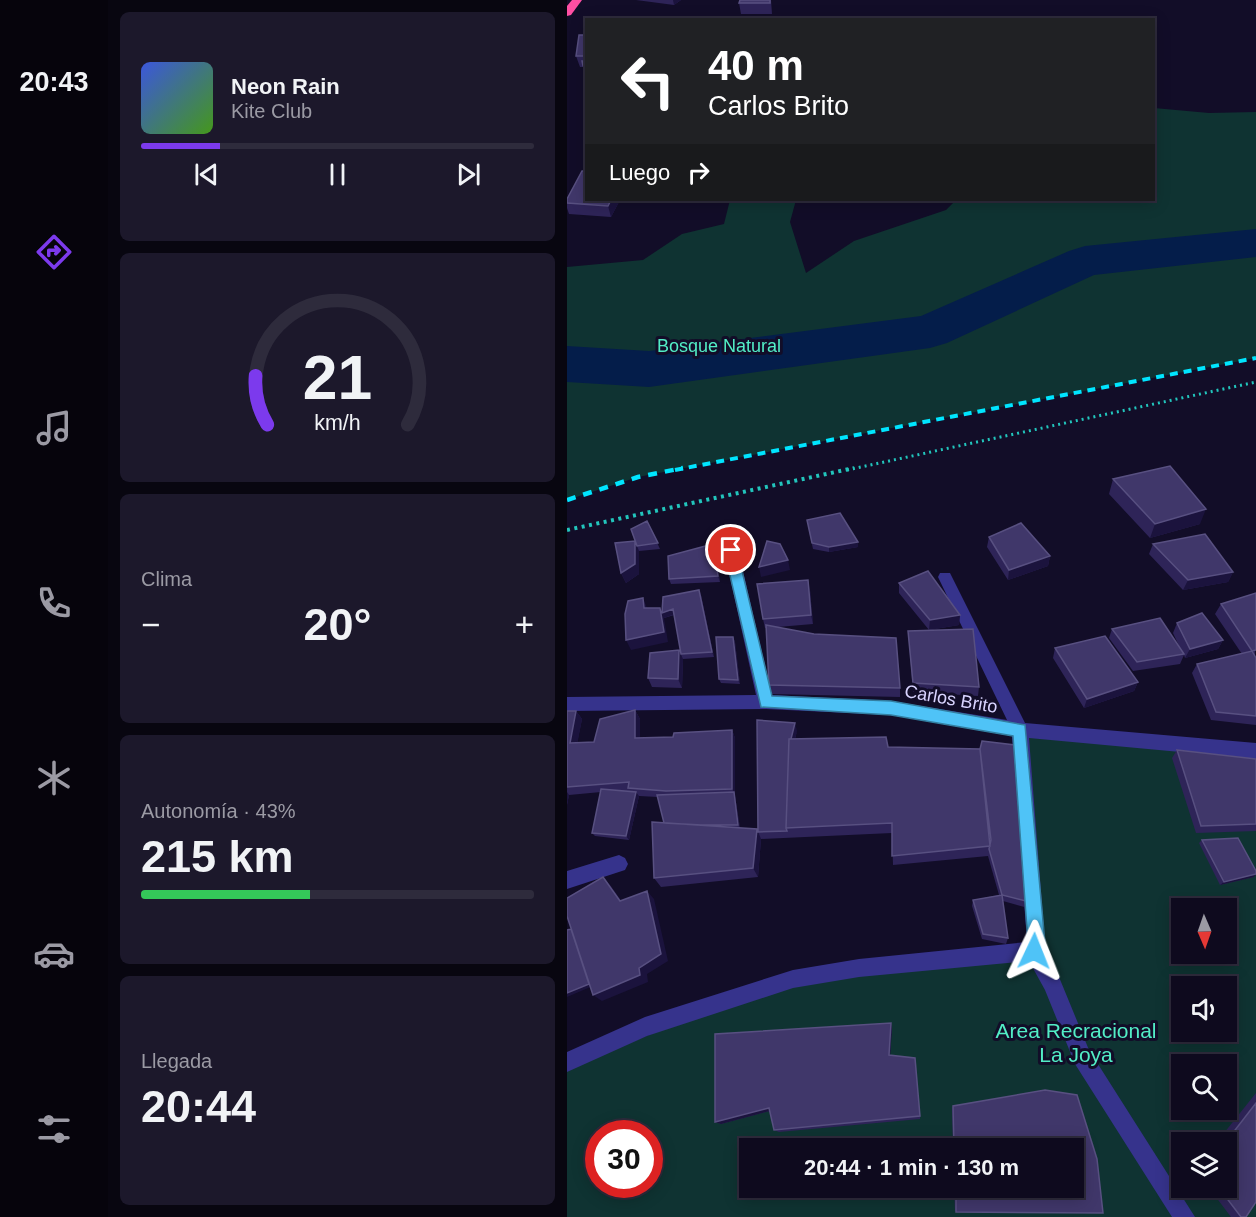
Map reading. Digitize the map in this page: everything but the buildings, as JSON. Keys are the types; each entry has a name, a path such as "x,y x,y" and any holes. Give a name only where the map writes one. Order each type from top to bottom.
{"highway":[{"path":"567,13 577,0"}],"street":[{"path":"731,550 766,702"},
{"path":"945,577 1020,730 1036,943 1034,951 1052,984 1082,1057 1183,1217"},
{"name":"Carlos Brito","path":"567,704 766,702 891,708 1020,730 1256,751"},
{"path":"567,880 619,864"},
{"path":"567,1062 645,1027 793,979 859,968 1034,951"}],"path":[{"path":"567,530 1256,382"}],"green space":[{"name":"Bosque Natural","path":"1155,108 1209,113 1256,112 1256,358 638,477 567,500 567,267 643,260 682,234 724,224 730,201 796,201 790,222 806,273 854,241 946,210 955,201 1155,201"},
{"name":"Area Recracional La Joya","path":"1022,725 1256,754 1256,1217 567,1217 567,1069 796,974 1036,945"}],"waterway":[{"path":"567,364 649,369 930,331 1085,261 1256,243"}],"railway":[{"path":"675,470 1256,358"},
{"path":"567,500 638,477 683,468"}],"route":[{"path":"731,550 766,702 891,708 1020,730 1036,943 1034,951"}]}
